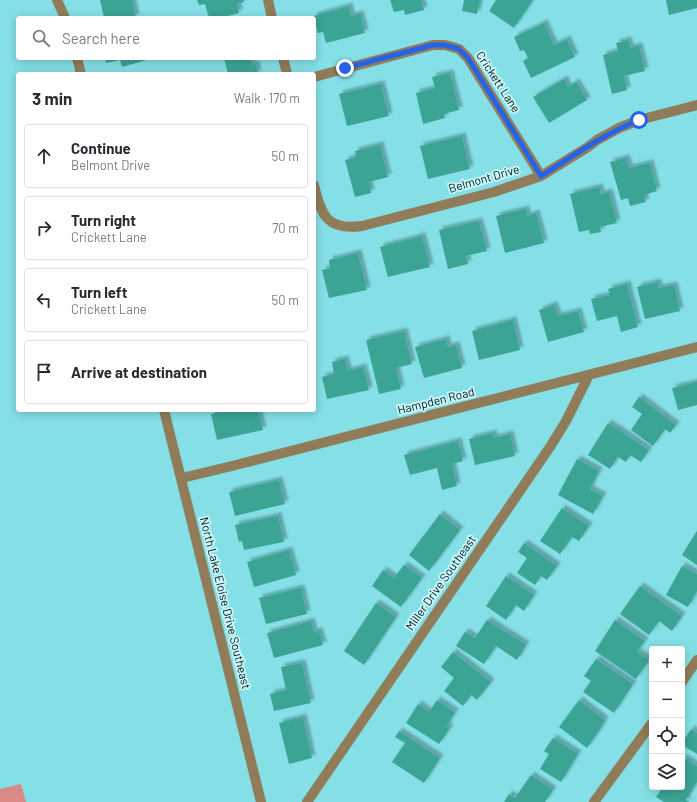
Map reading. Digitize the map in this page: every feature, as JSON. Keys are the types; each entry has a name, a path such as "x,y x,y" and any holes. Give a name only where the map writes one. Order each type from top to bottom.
{"street":[{"path":"57,0 64,16"},
{"path":"268,0 272,16"},
{"name":"Crickett Lane","path":"316,75 433,45 445,45 459,49 468,58 541,176"},
{"path":"78,60 80,72"},
{"path":"284,60 286,72"},
{"name":"Belmont Drive","path":"316,194 322,211 330,221 338,225 349,227 362,226 494,192 541,176 597,140 619,128 639,120 697,105"},
{"name":"Hampden Road","path":"182,478 697,347"},
{"name":"Miller Drive Southeast","path":"307,802 550,447 566,421 589,375"},
{"name":"North Lake Eloise Drive Southeast","path":"165,412 261,802"},
{"path":"685,678 697,660"},
{"path":"594,802 649,727"}],"shaded area":[{"path":"21,784 26,802 0,802 0,789"}],"building":[{"path":"100,0 132,0 136,16 104,16"},
{"path":"197,0 244,0 244,2 237,4 239,13 228,16 208,16 205,4 199,5"},
{"path":"390,0 421,0 424,10 405,15 404,10 394,12"},
{"path":"464,0 480,0 477,14 462,11"},
{"path":"496,0 533,0 514,28 489,11"},
{"path":"666,0 697,0 697,8 669,15"},
{"path":"349,6 351,16 360,14 365,33 326,43 323,32 318,33 316,16 313,16"},
{"path":"544,23 554,45 567,39 575,57 531,78 523,61 528,58 524,50 520,51 514,37"},
{"path":"628,40 630,48 639,46 645,71 624,76 627,90 612,94 603,55 618,51 616,43"},
{"path":"105,60 120,60 106,63"},
{"path":"120,60 147,60 122,67"},
{"path":"224,60 251,60 252,65 256,64 258,72 228,72"},
{"path":"450,73 459,110 444,114 445,118 423,124 416,93 435,88 432,77"},
{"path":"564,79 568,87 576,82 587,100 549,123 533,97"},
{"path":"381,84 389,116 347,126 339,94"},
{"path":"462,136 470,169 428,179 420,146"},
{"path":"380,145 388,177 369,182 371,193 355,197 345,160 356,157 355,151"},
{"path":"626,158 629,168 650,163 657,191 644,195 646,202 630,206 628,198 621,200 610,162"},
{"path":"599,187 601,194 609,192 617,223 600,227 601,232 590,234 589,230 579,232 570,194"},
{"path":"526,209 527,216 536,213 544,243 505,253 496,216"},
{"path":"479,221 487,251 466,256 468,264 448,269 439,230"},
{"path":"422,236 430,267 388,277 380,247"},
{"path":"358,253 367,290 329,298 322,270 330,268 329,260"},
{"path":"658,282 659,288 674,285 680,311 645,319 637,287"},
{"path":"627,284 638,327 621,332 617,316 597,321 591,299 610,295 608,289"},
{"path":"554,305 558,316 578,311 584,332 548,342 539,310"},
{"path":"513,320 520,350 479,360 472,331"},
{"path":"404,331 412,364 396,368 401,389 379,394 366,340"},
{"path":"446,339 448,347 456,345 462,368 424,378 415,347"},
{"path":"345,359 348,371 363,367 369,390 327,399 322,377 334,374 332,362"},
{"path":"697,382 697,405 678,410 672,388"},
{"path":"639,397 676,425 670,433 665,429 653,446 631,430 642,414 632,407"},
{"path":"219,412 258,412 263,430 217,440 211,414"},
{"path":"608,423 649,450 641,462 630,455 626,462 618,457 610,469 588,455"},
{"path":"493,433 494,438 510,434 515,456 475,465 469,439"},
{"path":"458,441 463,461 452,464 457,486 442,490 437,468 410,475 404,455"},
{"path":"577,459 599,471 590,489 603,496 593,514 558,495"},
{"path":"279,480 285,504 235,516 229,492"},
{"path":"562,508 589,526 579,541 572,537 560,554 540,541"},
{"path":"440,514 460,530 429,571 409,555"},
{"path":"278,516 284,542 244,550 242,541 239,542 235,525"},
{"path":"697,531 697,565 682,555"},
{"path":"524,543 557,566 547,580 541,576 535,585 517,573 527,558 518,552"},
{"path":"289,550 296,575 254,587 247,562"},
{"path":"404,565 422,578 401,607 372,586 383,570 394,578"},
{"path":"682,566 697,574 697,591 688,607 666,595"},
{"path":"506,576 534,595 524,611 516,605 506,620 486,606"},
{"path":"640,586 682,616 672,631 659,621 649,635 620,614"},
{"path":"301,588 307,614 266,624 259,598"},
{"path":"376,603 396,617 364,665 344,651"},
{"path":"487,620 526,645 517,660 496,646 484,664 456,646 465,632 475,638"},
{"path":"615,620 645,641 637,652 649,660 636,679 595,651"},
{"path":"311,621 314,632 319,631 323,645 274,658 267,633"},
{"path":"453,652 491,682 477,700 471,695 463,706 444,691 454,678 441,667"},
{"path":"596,659 633,684 614,713 583,692 591,681 584,676"},
{"path":"302,663 311,703 274,711 270,694 286,690 281,667"},
{"path":"437,700 455,712 447,726 450,728 439,744 406,723 418,704 429,712"},
{"path":"579,700 605,720 587,748 559,727"},
{"path":"303,717 312,758 289,764 279,723"},
{"path":"691,729 697,733 697,754 685,747 685,738"},
{"path":"399,731 440,758 424,783 392,762 405,743 395,737"},
{"path":"553,738 578,754 561,782 540,769 549,754 544,751"},
{"path":"685,759 697,766 697,782 686,800 690,802 664,802 656,797 661,790 685,790"},
{"path":"531,775 553,790 545,802 504,802 509,794 515,798"}],"route":[{"path":"345,68 433,45 445,45 459,49 468,58 541,176 597,140 619,128 639,120"}]}
